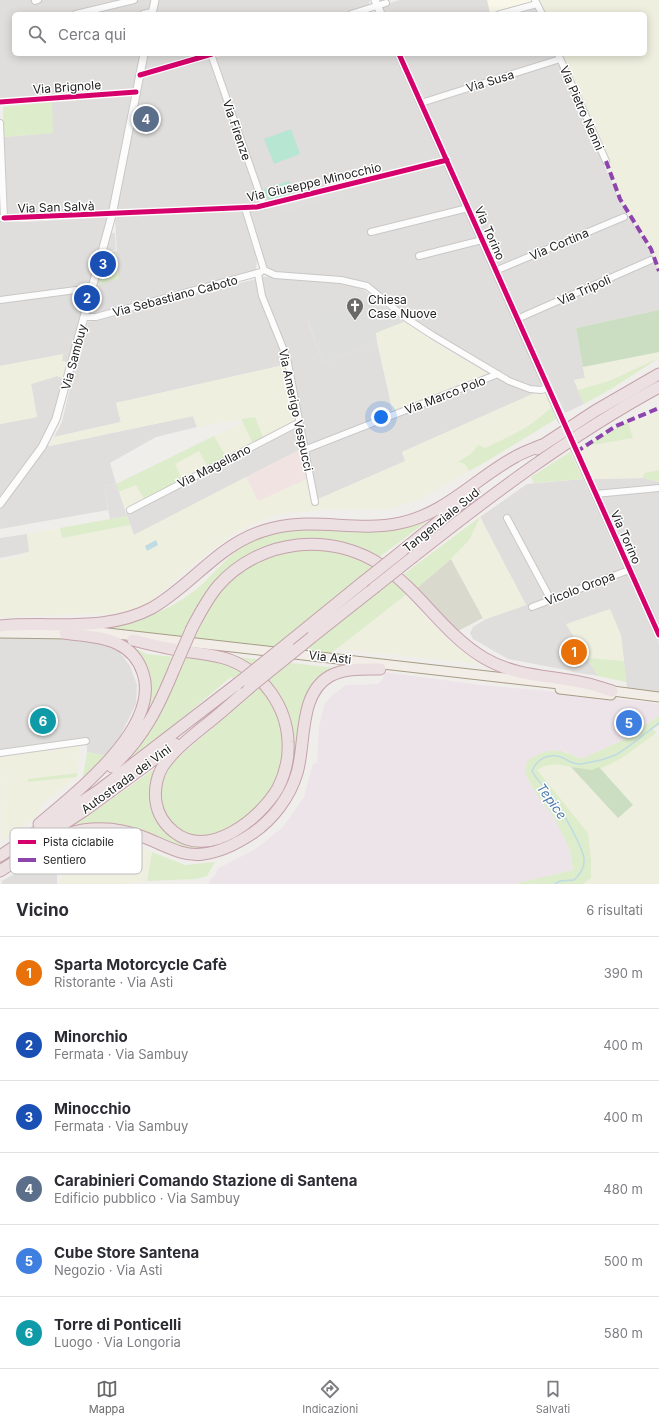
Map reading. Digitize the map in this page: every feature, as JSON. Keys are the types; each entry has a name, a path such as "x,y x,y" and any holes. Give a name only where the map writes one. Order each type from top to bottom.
{"highway":[{"name":"Tangenziale Sud","path":"237,684 477,490 595,410 659,374"},
{"name":"Tangenziale Sud","path":"249,688 485,500 601,421 659,387"},
{"path":"0,627 79,624 115,620 137,615 166,599 210,562 237,542 261,531 282,525 306,522 377,526 421,518 444,505 514,457 542,445"},
{"path":"33,828 86,790 128,751 152,720 192,628 203,606 218,586 246,563 264,553 282,547 303,544 323,544 342,547 361,554 385,568 420,600 450,633 486,659 509,669 534,676 589,684 612,691"},
{"path":"39,824 102,768 118,751 140,714 146,690 145,679 141,668 127,649 109,641 65,633"},
{"path":"133,640 222,658 244,667 268,688 277,701 284,718 288,735 288,752 285,771 278,788 267,805 240,828 220,838 204,842 192,841 178,836 161,819 157,809 156,785 160,772 165,763 179,748 249,688"},
{"path":"142,838 187,854 202,855 239,843 259,829 276,812 289,793 297,773 305,716 313,694 328,677 344,671 380,669"},
{"name":"Autostrada dei Vini","path":"42,828 92,795 237,684"},
{"name":"Autostrada dei Vini","path":"56,828 118,787 249,688"},
{"path":"0,850 10,843"},
{"name":"Autostrada dei Vini","path":"0,856 10,849"},
{"name":"Autostrada dei Vini","path":"0,865 10,858"},
{"path":"0,872 10,866"}],"main road":[{"name":"Via Asti","path":"0,627 88,630 504,677 659,697"},
{"name":"Via Asti","path":"0,633 65,633 133,640 380,669 504,681 659,702"}],"street":[{"path":"84,12 134,0"},
{"path":"152,12 155,0"},
{"path":"356,12 379,2 381,12"},
{"path":"506,12 536,2 541,12"},
{"name":"Via Sambuy","path":"0,504 42,447 53,427 112,215 144,56"},
{"path":"140,75 205,56"},
{"name":"Via Firenze","path":"213,56 264,206"},
{"name":"Via Torino","path":"400,56 562,420"},
{"name":"Via Susa","path":"421,103 559,56"},
{"name":"Via Pietro Nenni","path":"559,56 606,161"},
{"name":"Via Brignole","path":"0,102 136,92"},
{"path":"0,122 2,218"},
{"name":"Via Giuseppe Minocchio","path":"112,215 264,206 446,160"},
{"path":"245,208 264,270 276,275 341,280 367,286 413,322 498,374 520,386 534,389 548,388"},
{"path":"371,232 468,208"},
{"name":"Via San Salvà","path":"2,218 112,215"},
{"name":"Via Cortina","path":"495,270 624,217"},
{"path":"419,256 482,240"},
{"name":"Via Tripoli","path":"517,319 651,260"},
{"name":"Via Sebastiano Caboto","path":"84,317 96,317 258,274 264,270"},
{"name":"Via Amerigo Vespucci","path":"258,274 262,296 286,358 315,502"},
{"path":"0,300 61,291 92,290"},
{"name":"Via Marco Polo","path":"304,450 498,374"},
{"name":"Via Magellano","path":"130,510 298,422"},
{"name":"Via Torino","path":"574,447 659,635"},
{"path":"595,494 659,488"},
{"path":"507,518 551,600"},
{"name":"Vicolo Oropa","path":"532,607 629,570"},
{"path":"0,753 86,740"}],"shaded area":[{"path":"0,0 152,0 149,12 12,12 12,56 141,56 135,88 0,100"},
{"path":"158,0 370,0 368,7 351,12 155,12"},
{"path":"400,0 533,0 534,2 499,12 382,12 380,6"},
{"path":"487,0 532,0 494,12 490,12"},
{"path":"536,7 538,12 519,12"},
{"path":"147,56 200,56 143,73"},
{"path":"221,56 397,56 443,159 264,204 214,58"},
{"path":"405,56 557,57 425,100"},
{"path":"210,57 260,205 115,213 143,77"},
{"path":"560,62 617,195 627,213 499,268 427,105"},
{"path":"143,77 145,77 152,96 140,93"},
{"path":"131,95 110,213 8,216 4,137 52,133 52,102"},
{"path":"445,162 542,382 539,388 520,385 432,334 367,284 274,273 266,267 247,210"},
{"path":"337,190 339,196 316,202 313,205 280,213 278,206"},
{"path":"242,211 257,256 256,272 95,316 90,313 105,253 117,251 115,219 119,216"},
{"path":"110,217 70,363 62,361 63,355 0,366 0,221 25,222"},
{"path":"630,218 654,258 520,317 500,272"},
{"path":"107,233 115,233 116,250 102,252"},
{"path":"655,261 659,274 659,310 576,328 585,378 574,380 584,404 565,413 521,320"},
{"path":"273,276 334,282 361,288 372,296 308,322 323,363 377,342 393,413 305,447 293,373 286,348 261,285 262,277"},
{"path":"256,279 259,294 280,346 284,365 116,403 121,422 54,437 62,422 79,349 88,322"},
{"path":"372,296 404,322 376,333 377,342 323,363 308,321"},
{"path":"57,376 65,379 57,409 39,448 0,499 0,424 37,417 31,384"},
{"path":"497,377 514,387 537,392 402,452 406,461 316,500 307,453"},
{"path":"193,416 197,427 156,437 110,463 116,483 104,486 108,510 0,529 0,509 47,445 50,446"},
{"path":"295,427 301,449 134,535 126,513"},
{"path":"301,449 307,479 258,502 246,477"},
{"path":"643,478 659,482 659,625 593,479"},
{"path":"583,479 648,622 650,623 659,642 659,696 627,689 621,635 567,625 598,676 508,659 473,639 470,633 473,627 486,619 526,605 480,517 527,484"},
{"path":"116,483 127,516 110,519 104,486"},
{"path":"27,534 30,552 0,558 0,538"},
{"path":"451,559 483,618 458,631 417,588"},
{"path":"0,637 50,637 72,639 105,644 119,651 130,666 137,685 136,704 116,744 107,756 87,752 87,739 0,751"},
{"path":"563,656 583,658 592,675 572,672"},
{"path":"384,672 481,685 653,703 659,704 659,716 623,740 581,759 565,751 525,774 537,795 555,819 570,850 573,870 514,884 210,884 209,881 216,874 217,869 254,850 283,827 304,797 313,764 317,763 319,727 324,705 331,696 346,685 378,684 383,679"},
{"path":"14,874 57,874 57,884 2,884 2,881"}],"green space":[{"path":"539,0 659,0 659,269 652,248 622,199 601,140 563,56 647,56 647,12 545,12"},
{"path":"52,102 53,133 4,137 3,107"},
{"path":"291,129 300,154 274,164 264,139"},
{"path":"289,181 293,193 268,201 264,189"},
{"path":"116,253 119,279 98,285 106,255"},
{"path":"659,310 659,352 583,367 576,328"},
{"path":"404,322 453,354 491,374 393,413 376,333"},
{"path":"659,352 659,358 609,381 578,390 574,380 585,378 583,367"},
{"path":"63,354 62,361 68,363 63,378 57,376 31,384 37,417 0,424 0,366"},
{"path":"659,358 611,389 584,404 578,390 609,381"},
{"path":"284,365 293,421 264,439 255,417 197,427 193,416 50,446 54,437 121,422 116,403"},
{"path":"537,392 546,395 551,407 542,416 506,438 485,448 478,446 472,453 459,462 465,464 469,471 420,499 389,509 335,509 279,514 247,526 233,534 189,568 154,599 140,607 116,614 103,617 102,614 0,617 0,561 24,556 23,553 29,552 27,534 60,528 62,538 130,525 134,535 246,477 258,501 307,479 309,499 316,500 405,461 402,452"},
{"path":"551,407 556,419 482,464 469,471 465,464 458,462 472,453 478,445 485,448 503,440 536,420"},
{"path":"659,412 659,470 644,473 643,478 593,479 581,452 583,448 586,446 633,438 628,422 646,418"},
{"path":"255,417 264,439 253,444 241,419"},
{"path":"242,422 253,444 227,458 214,436"},
{"path":"628,422 633,438 586,446"},
{"path":"214,436 227,458 207,466 199,451 175,464 182,479 144,499 136,485 118,492 116,484"},
{"path":"199,451 207,466 182,479 175,464"},
{"path":"570,452 583,479 534,483 531,477"},
{"path":"659,470 659,482 643,478 644,473"},
{"path":"136,485 144,499 125,509 118,492"},
{"path":"127,516 130,525 62,538 60,528"},
{"path":"480,517 526,605 486,619 483,618 451,559 470,539"},
{"path":"480,517 470,539 451,559 417,588 404,574"},
{"path":"426,522 378,558 298,541 232,569 183,637 103,629 141,619 177,603 199,587 242,547 259,538 274,533 295,528 379,532"},
{"path":"320,548 359,557 396,582 407,594 330,654 308,650 192,639 214,595 246,566 282,550"},
{"path":"405,595 453,644 479,664 337,649"},
{"path":"610,609 621,635 624,661 587,658 566,624"},
{"path":"122,644 134,647 146,654 175,657 148,720 124,748 147,676"},
{"path":"230,656 335,668 323,675 292,778 283,797 265,820 219,848 186,851 142,831 142,828 102,823 70,828 157,767 149,790 152,808 180,841 193,846 209,846 228,841 247,829 287,779 285,714"},
{"path":"183,657 226,663 253,678 274,704 284,736 282,769 276,785 266,800 228,831 193,838 168,824 162,803 160,790 161,783 166,768 252,694 231,677 145,749 92,789 113,771"},
{"path":"587,658 624,661 626,682 598,676"},
{"path":"659,716 659,725 653,729 656,733 625,756 599,769 584,770 551,765 544,766 537,770 588,833 591,878 583,884 514,884 573,870 570,850 555,819 537,795 525,774 527,761 534,756 547,751 559,751 581,759 623,740"},
{"path":"656,733 659,737 659,884 583,884 591,878 588,833 537,770 545,765 559,764 571,767 618,818 633,805 599,767 616,761"},
{"path":"80,744 77,773 28,779 28,782 77,777 42,804 38,816 20,828 10,828 10,835 1,841 0,755 48,749 49,753 56,751 58,747"},
{"path":"87,752 107,756 83,777"},
{"path":"571,767 592,770 599,767 633,805 618,818"},
{"path":"77,773 77,777 28,782 28,779"},
{"path":"142,848 152,852 147,881 120,884 62,884 60,882 62,874 142,874"},
{"path":"152,852 185,865 215,862 207,876 196,879 147,881"}],"water":[{"path":"156,540 158,545 147,551 145,546"}],"waterway":[{"name":"Tepice","path":"555,884 560,881 574,880 582,871 584,865 583,853 562,812 552,796 532,771 534,767 540,760 548,756 561,757 572,763 578,764 595,762 608,758 628,747 659,723"}],"marked path":[{"path":"606,161 620,199 651,249 659,271"},
{"path":"576,452 616,426 659,408"}],"cycle path":[{"path":"140,75 205,56"},
{"path":"400,56 659,635"},
{"path":"0,102 136,92"},
{"path":"4,218 257,207 447,160"}],"place":[{"name":"Carabinieri Comando Stazione di Santena","path":"146,119"},
{"name":"Minocchio","path":"103,264"},
{"name":"Minorchio","path":"87,298"},
{"name":"Chiesa Case Nuove","path":"355,321"},
{"name":"Sparta Motorcycle Cafè","path":"574,652"},
{"name":"Torre di Ponticelli","path":"43,721"},
{"name":"Cube Store Santena","path":"629,723"}]}
